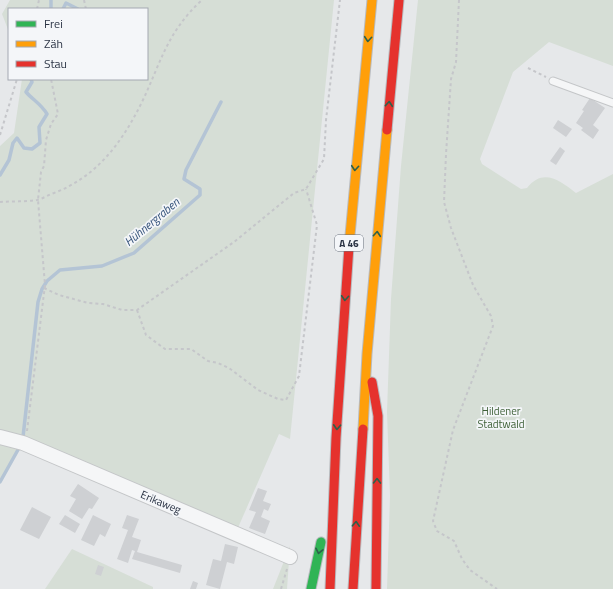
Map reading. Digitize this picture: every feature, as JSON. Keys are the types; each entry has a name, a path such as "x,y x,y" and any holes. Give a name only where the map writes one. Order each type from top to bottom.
{"highway":[{"name":"A 46","path":"330,589 334,486 353,192 372,0"},
{"name":"A 46","path":"353,589 367,354 399,0"},
{"path":"367,354 378,416 376,589"},
{"path":"311,589 334,486"}],"street":[{"name":"Erikaweg","path":"0,437 23,444 290,557"}],"lane":[{"path":"552,81 613,103"}],"path":[{"path":"0,202 38,200 70,187 98,167 113,149 140,105 159,61 174,32 188,13 202,0"},
{"path":"44,288 59,295 88,303 104,304 122,310 137,310 234,242 294,193 306,189 324,159 326,120 340,0"},
{"path":"459,0 456,62 452,79 444,202 451,228 473,285 491,316 493,326 453,430 433,521 437,531 454,541 462,559 470,570 497,589"},
{"path":"528,68 552,81"},
{"path":"0,136 17,80"},
{"path":"23,444 27,437 44,288 38,200 41,172 44,166 46,140 51,124 58,114 51,80"},
{"path":"137,310 146,335 165,349 191,349 208,361 218,363 229,368 258,390 278,399 286,400 299,376 317,225 306,189"},
{"path":"281,589 290,557"}],"green space":[{"path":"10,0 334,0 290,439 279,434 237,530 0,432 0,146 14,133 22,80 148,80 148,8 8,8 8,29 2,14"},
{"name":"Hildener Stadtwald","path":"418,0 613,0 613,66 549,42 513,72 480,159 482,164 521,189 527,188 533,182 545,177 557,180 576,193 613,174 613,589 387,589 390,496 387,412 391,299 401,166"},
{"path":"0,440 21,447 0,482"},
{"path":"290,546 287,589 273,589"},
{"path":"72,549 153,587 153,589 45,589"}],"building":[{"path":"590,98 605,108 593,125 599,130 593,139 581,130 583,128 576,123"},
{"path":"558,120 572,129 566,137 553,128"},
{"path":"560,147 565,151 556,165 550,161"},
{"path":"78,484 99,498 92,509 89,508 82,519 69,511 76,499 70,496"},
{"path":"258,488 267,491 263,501 271,504 268,511 264,509 261,517 270,521 265,534 249,528 256,512 249,510"},
{"path":"32,507 51,517 39,539 20,530"},
{"path":"65,515 80,524 75,533 59,524"},
{"path":"93,515 111,524 105,537 100,534 94,546 81,540"},
{"path":"127,515 139,519 132,537 141,540 137,552 182,565 180,573 132,559 135,551 132,550 128,563 117,559 128,530 122,528"},
{"path":"225,544 238,547 234,564 227,562 220,589 206,585 213,559 221,561"},
{"path":"98,565 104,567 101,576 95,574"},
{"path":"193,581 198,583 196,589 190,589"}],"waterway":[{"path":"51,0 51,8"},
{"path":"64,8 66,3 76,8"},
{"path":"0,175 9,160 13,143 17,138 24,148 32,149 40,143 39,127 47,114 42,107 26,92 32,82 31,80"},
{"name":"Hühnergraben","path":"23,437 38,302 42,289 47,281 60,270 102,266 134,253 200,195 200,189 184,179 186,170 221,102"},
{"name":"Hühnergraben","path":"0,482 19,448"}],"traffic: fast":[{"path":"311,589 321,542"}],"traffic: slow":[{"path":"349,246 372,0"},
{"path":"363,429 367,354 387,130"}],"traffic: jam":[{"path":"387,130 399,0"},
{"path":"330,589 336,438 349,246"},
{"path":"372,382 378,416 376,589"},
{"path":"353,589 363,429"}]}
